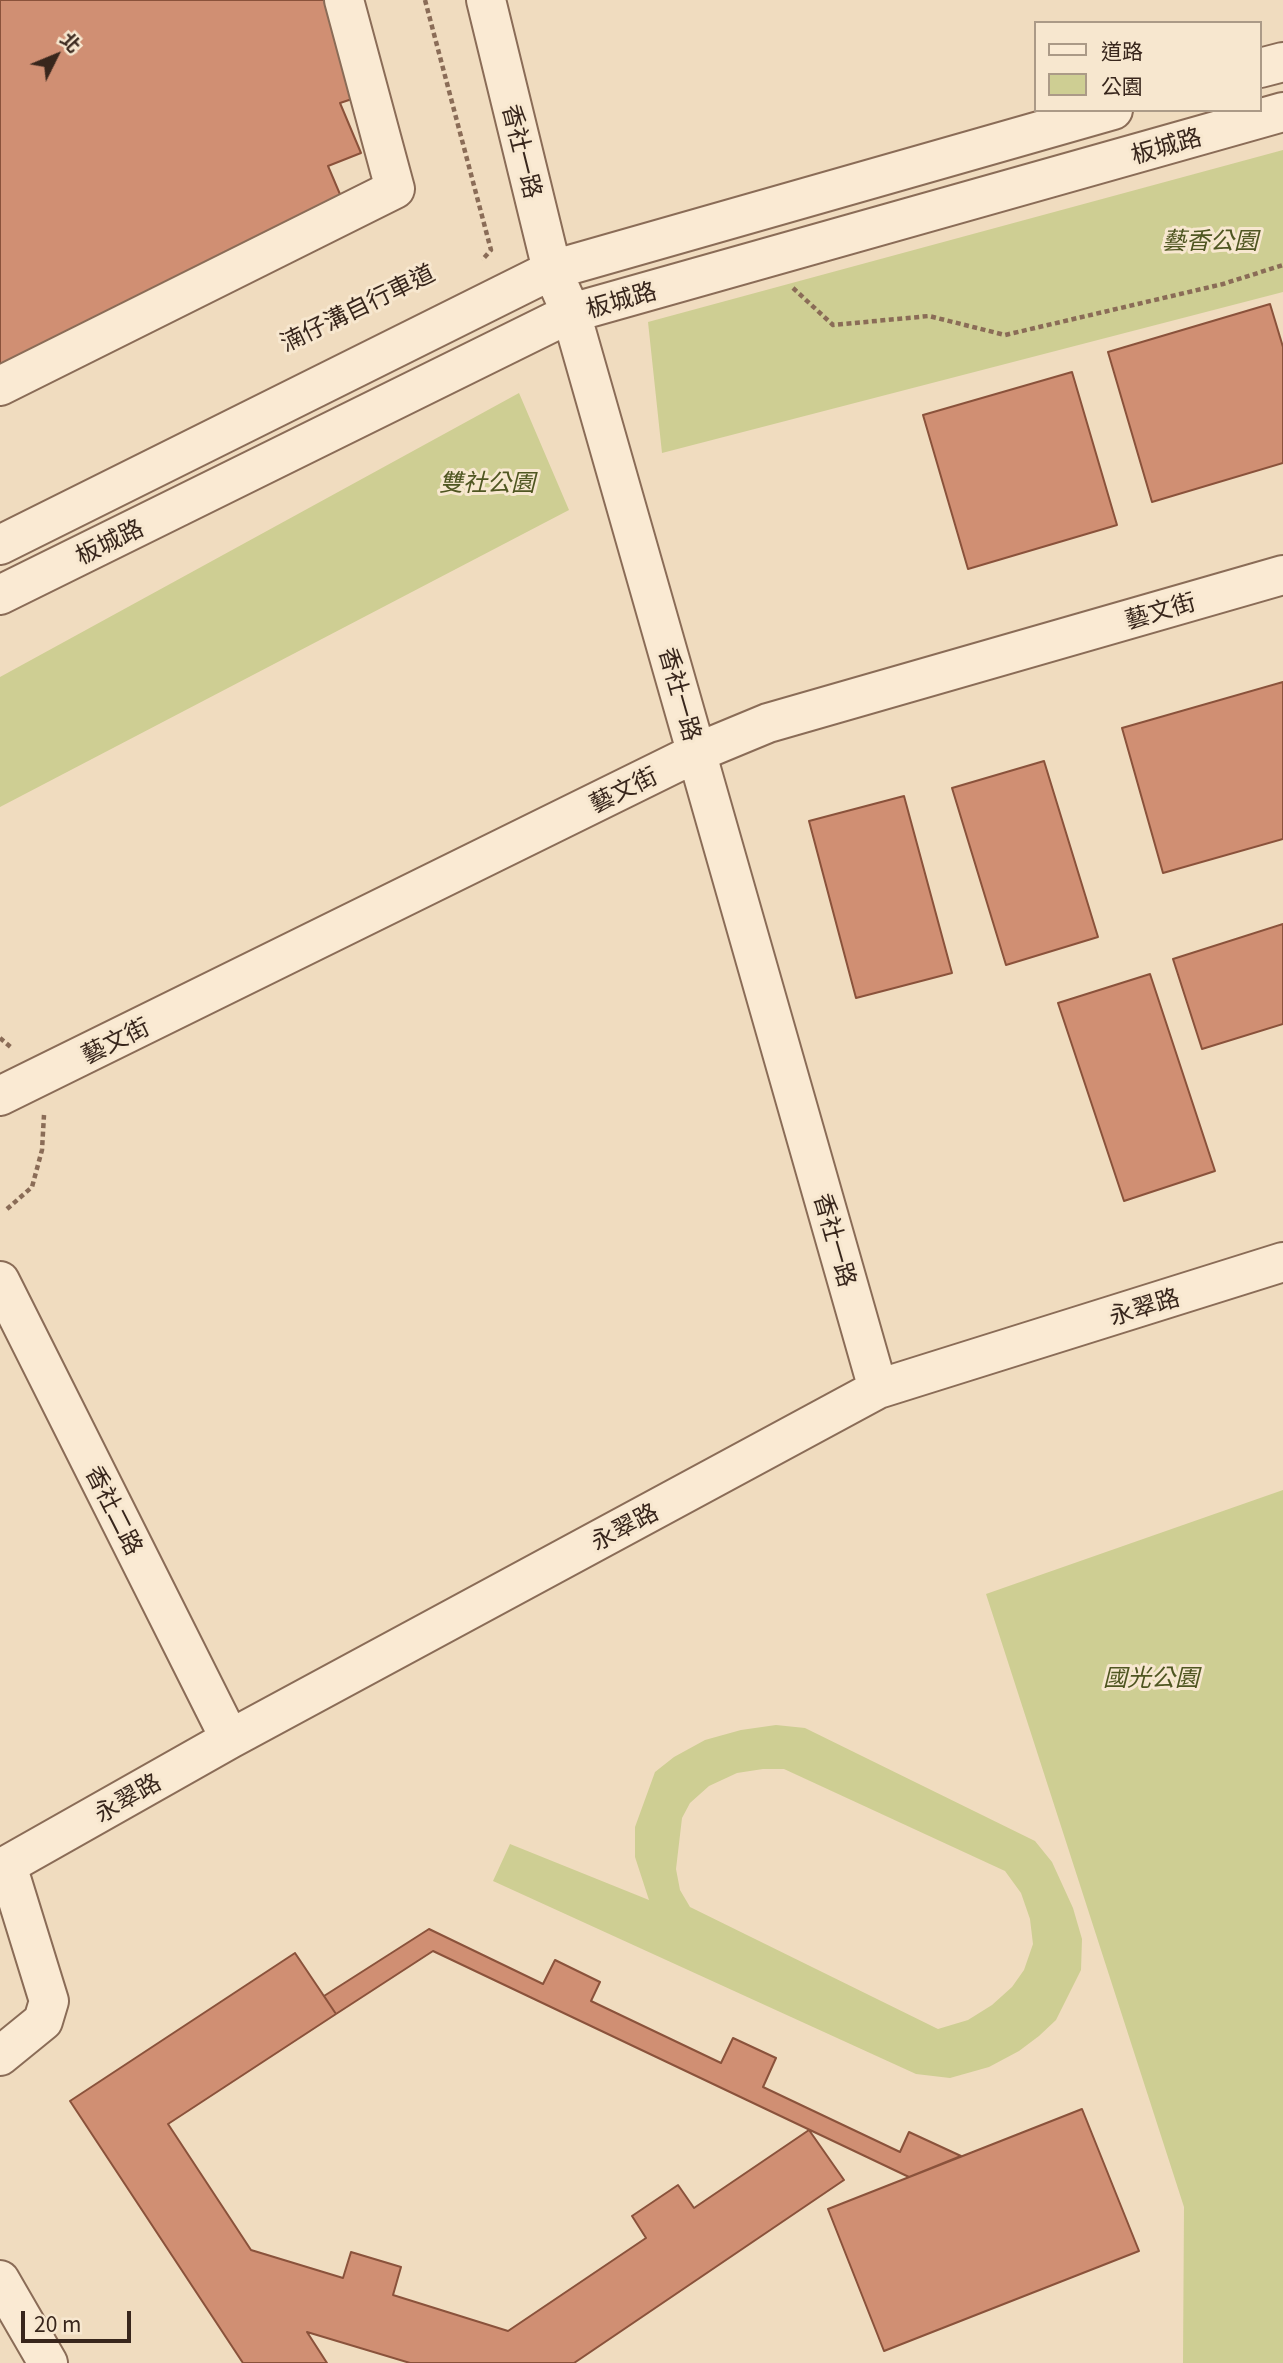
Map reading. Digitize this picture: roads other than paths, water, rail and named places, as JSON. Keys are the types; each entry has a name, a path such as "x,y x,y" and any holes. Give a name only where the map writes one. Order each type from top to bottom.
{"street":[{"path":"0,386 395,189 344,0"},
{"name":"香社一路","path":"486,0 552,270 571,313 878,1389"},
{"path":"1262,67 1283,62"},
{"name":"板城路","path":"0,545 552,270 1106,112"},
{"name":"板城路","path":"0,595 571,313 1283,112"},
{"name":"藝文街","path":"0,1096 698,752 768,723 1283,575"},
{"name":"永翠路","path":"3,1867 230,1739 878,1389 1283,1262"},
{"name":"香社二路","path":"0,1281 230,1739"},
{"path":"0,2056 43,2021 49,2001 3,1867"},
{"path":"0,2280 48,2363"}],"park label":[{"name":"藝香公園","path":"1210,240"},
{"name":"雙社公園","path":"487,482"},
{"name":"國光公園","path":"1151,1677"}]}
